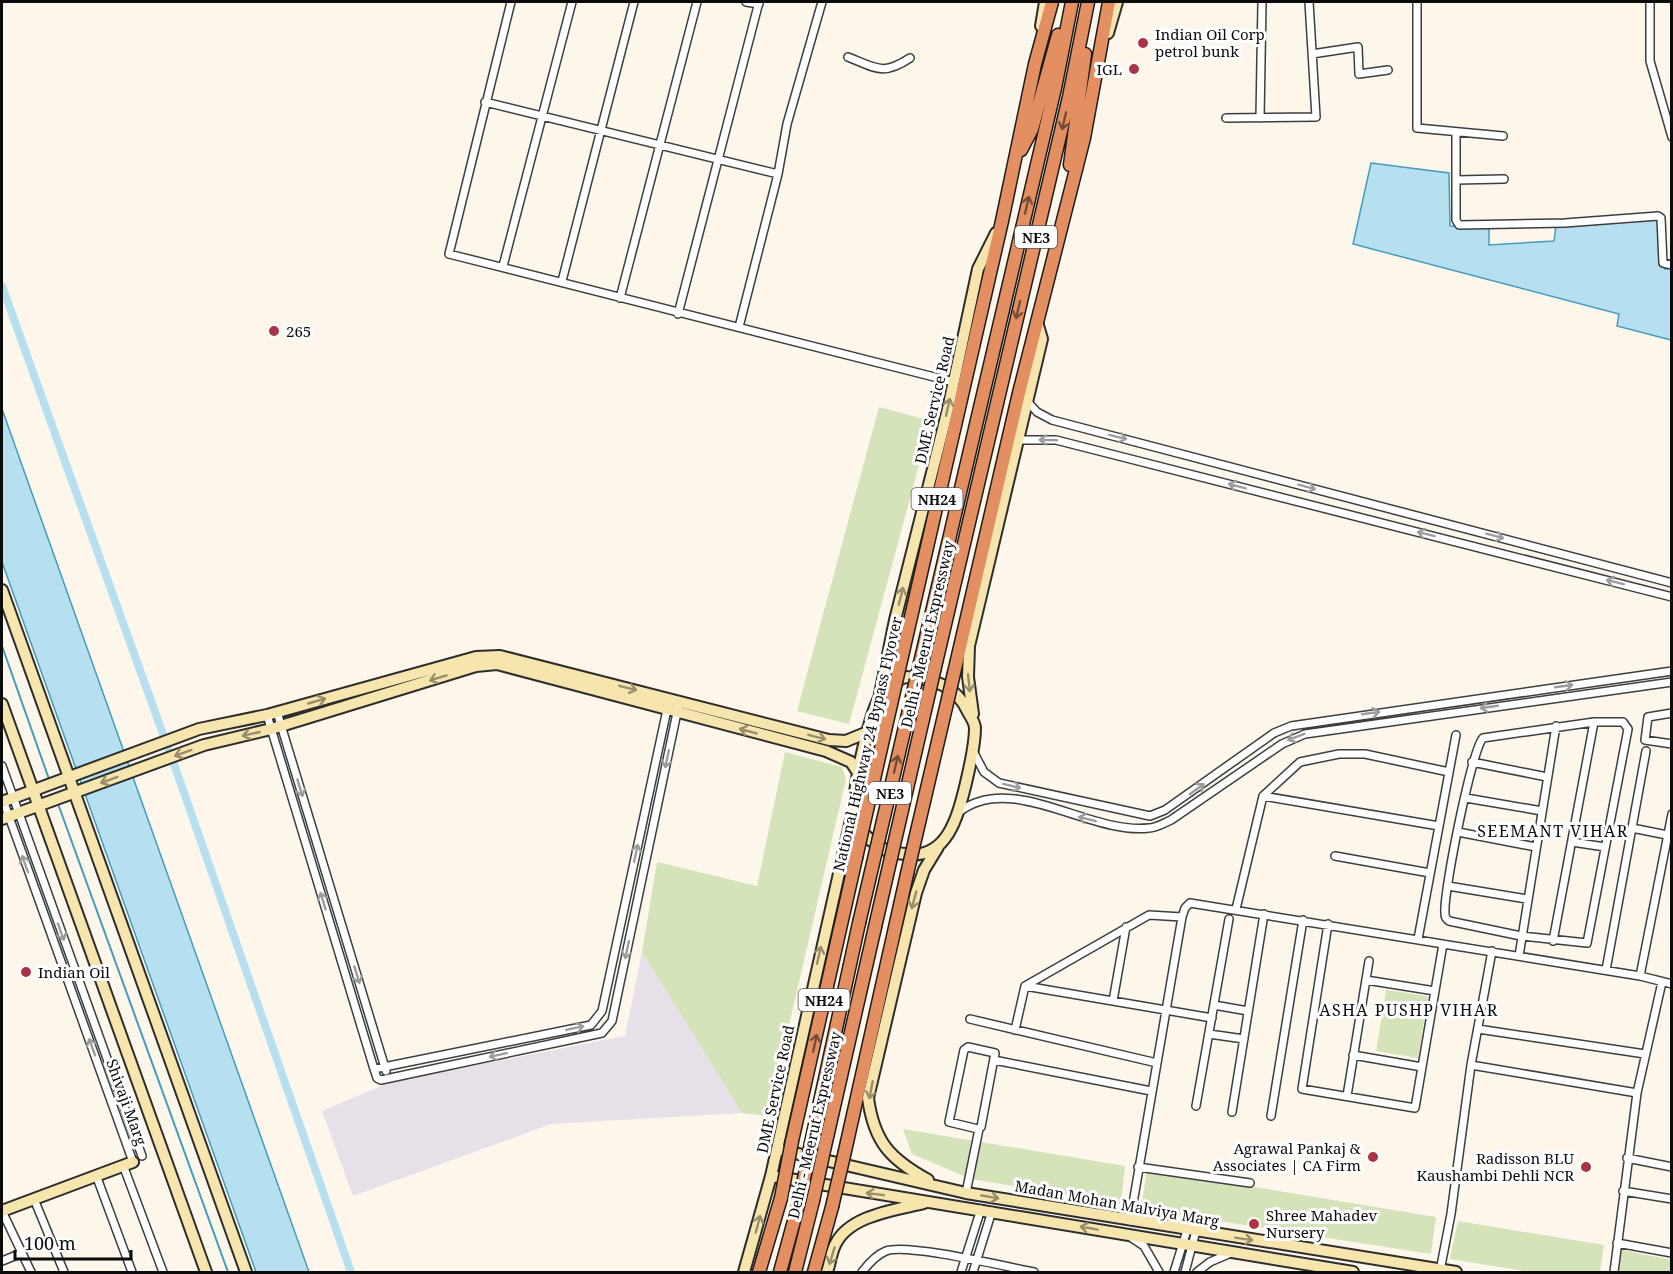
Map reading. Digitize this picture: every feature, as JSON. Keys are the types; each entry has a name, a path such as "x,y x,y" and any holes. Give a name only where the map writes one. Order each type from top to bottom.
{"highway":[{"path":"1011,170 1035,64 1052,2"},
{"path":"1011,170 1032,129 1070,2"},
{"name":"Delhi - Meerut Expressway","path":"795,1272 806,1200 811,1143 859,923 1055,88 1070,2"},
{"path":"1063,213 1090,2"},
{"name":"Delhi - Meerut Expressway","path":"780,1272 825,1146 1090,2"},
{"path":"814,1272 860,1090 940,726 1023,397 1037,320 1063,213 1084,138 1110,2"},
{"name":"NH24","path":"1002,220 1011,170"},
{"name":"National Highway 24 Bypass Flyover","path":"759,1272 781,1198 1002,220"}],"main road":[{"path":"1035,64 1045,2"},
{"path":"1104,42 1117,2"},
{"name":"DME Service Road","path":"880,694 895,620 954,382 978,269 1002,220"},
{"path":"941,1187 909,1169 885,1147 874,1128 868,1098 916,893 924,870 947,837 959,812 975,726 968,677 969,646 1017,440 1023,397"},
{"path":"2,590 246,1272"},
{"path":"5,800 157,742 199,729 272,713 476,657 500,656 826,751 852,762 859,774"},
{"path":"9,816 204,745 276,728 476,666 496,664 829,740 846,741 868,732"},
{"path":"938,847 913,855 887,852 863,835 855,819 854,794 868,732 880,694 889,685 904,677 924,677 945,684 964,703 975,726"},
{"path":"2,704 37,788 37,807 206,1272"},
{"name":"DME Service Road","path":"744,1272 771,1176 854,805"},
{"name":"Madan Mohan Malviya Marg","path":"777,1149 966,1193 1456,1272"},
{"name":"Shivaji Marg","path":"2,1211 133,1161"},
{"name":"Madan Mohan Malviya Marg","path":"771,1176 1353,1272"},
{"path":"827,1272 836,1244 843,1233 884,1212 933,1201"}],"street":[{"path":"511,2 447,251 452,255 562,281 678,314 739,327 954,382"},
{"path":"503,266 572,2"},
{"path":"562,281 634,2"},
{"path":"620,298 697,2"},
{"path":"678,314 759,3 746,2"},
{"path":"739,327 778,174 787,124 822,2"},
{"path":"1260,118 1262,2"},
{"path":"1226,118 1316,117 1309,2"},
{"path":"1418,2 1417,128 1503,136"},
{"path":"1650,2 1650,61 1671,137"},
{"path":"1312,54 1358,47 1359,74 1388,70"},
{"path":"848,57 882,70 890,70 910,58"},
{"path":"485,102 778,174"},
{"path":"1456,132 1456,220 1459,225 1565,223 1658,216 1661,219 1663,263 1671,265"},
{"path":"1456,180 1504,179"},
{"path":"1023,397 1037,412 1052,420 1671,583"},
{"path":"1017,440 1056,440 1671,597"},
{"path":"972,749 984,772 999,783 1150,816 1165,810 1274,733 1291,726 1671,671"},
{"path":"959,812 984,798 1005,796 1124,828 1151,828 1171,820 1282,744 1305,734 1671,682"},
{"path":"272,713 374,1069 379,1079 603,1033 608,1028 612,1020 673,705"},
{"path":"374,1069 591,1025 598,1019 602,1011 673,705"},
{"path":"1671,713 1648,717 1645,740 1671,744"},
{"path":"1553,941 1594,722"},
{"path":"1623,722 1628,729 1588,941 1585,944 1553,941 1449,921 1444,913 1458,832 1472,762 1483,738 1556,726 1623,722"},
{"path":"1519,956 1556,726"},
{"path":"276,728 388,1078"},
{"path":"1418,939 1456,735"},
{"path":"1606,970 1646,751"},
{"path":"1236,909 1263,796 1300,762 1339,754 1365,754 1449,772"},
{"path":"1472,762 1547,777"},
{"path":"2,766 5,800"},
{"path":"1263,796 1439,826"},
{"path":"1466,798 1542,811"},
{"name":"Shivaji Marg","path":"5,800 133,1161"},
{"name":"Shivaji Marg","path":"5,800 9,816 80,984 133,1161"},
{"path":"1123,811 1124,828"},
{"path":"1640,976 1671,814"},
{"path":"1632,828 1668,835"},
{"path":"1458,832 1536,847"},
{"path":"1572,842 1605,847"},
{"path":"1335,856 1430,873"},
{"path":"1448,886 1527,899"},
{"path":"1649,886 1658,887"},
{"path":"1131,1221 1156,1063 1182,917 1186,906 1193,903 1236,909 1606,970 1671,984"},
{"path":"1015,1030 1025,986 1152,914 1182,917"},
{"path":"1232,1112 1264,914"},
{"path":"1196,1106 1229,919"},
{"path":"1271,1116 1303,920"},
{"path":"1328,924 1302,1089 1415,1108 1443,944"},
{"path":"1113,1001 1126,927"},
{"path":"1440,1271 1451,1214 1471,1065 1492,951"},
{"path":"1347,1096 1369,961"},
{"path":"1366,980 1435,991"},
{"path":"1614,1272 1637,1093 1662,982"},
{"path":"70,988 80,984"},
{"path":"1025,986 1212,1017"},
{"path":"1214,1005 1248,1011"},
{"path":"970,1019 1156,1063"},
{"path":"1478,1029 1645,1054"},
{"path":"1209,1034 1244,1039"},
{"path":"966,1193 980,1129 994,1060 993,1052 965,1048 950,1124 980,1129"},
{"path":"1353,1055 1422,1067"},
{"path":"994,1060 1152,1091"},
{"path":"1471,1065 1637,1093"},
{"path":"1627,1158 1671,1167"},
{"path":"133,1161 163,1272"},
{"path":"1138,1167 1250,1183"},
{"path":"96,1175 132,1272"},
{"path":"1623,1191 1671,1199"},
{"path":"34,1199 64,1272"},
{"path":"961,1272 986,1210"},
{"path":"973,1272 978,1260 986,1210"},
{"path":"2,1211 31,1272"},
{"path":"1174,1272 1191,1231"},
{"path":"1126,1234 1144,1246 1159,1272"},
{"path":"1617,1243 1671,1253"},
{"path":"1185,1272 1186,1244"},
{"path":"862,1272 874,1258 898,1248 978,1260 1034,1272"},
{"path":"1197,1272 1210,1262 1234,1252"},
{"path":"2,1261 22,1253"}],"shaded area":[{"path":"642,952 742,1113 551,1124 353,1196 322,1111 390,1082 625,1036"}],"green space":[{"path":"879,407 931,421 849,724 797,711"},
{"path":"785,752 842,767 846,779 768,1116 742,1113 642,952 657,862 757,886"},
{"path":"1386,990 1428,996 1418,1058 1376,1051"},
{"path":"903,1129 1125,1166 1121,1204 971,1179 912,1154"},
{"path":"1147,1169 1436,1217 1431,1254 1141,1209"},
{"path":"1458,1221 1604,1245 1600,1272 1531,1272 1450,1259"},
{"path":"1622,1250 1671,1260 1671,1272 1619,1272"}],"water":[{"path":"1371,163 1449,173 1450,226 1489,228 1489,245 1554,241 1556,225 1662,214 1665,269 1671,268 1671,340 1617,326 1619,314 1353,244"},
{"path":"2,409 309,1272 256,1272 2,562"}],"waterway":[{"path":"2,286 182,787 351,1272"},
{"path":"2,646 50,782"},
{"path":"57,801 228,1272"}],"place":[{"name":"Indian Oil Corp petrol bunk","path":"1143,43"},
{"name":"IGL","path":"1134,69"},
{"name":"265","path":"274,331"},
{"name":"Indian Oil","path":"26,972"},
{"name":"Agrawal Pankaj & Associates | CA Firm","path":"1373,1157"},
{"name":"Radisson BLU Kaushambi Dehli NCR","path":"1586,1167"},
{"name":"Shree Mahadev Nursery","path":"1254,1224"}],"district":[{"name":"SEEMANT VIHAR","path":"1553,831"},
{"name":"ASHA PUSHP VIHAR","path":"1409,1010"}]}
